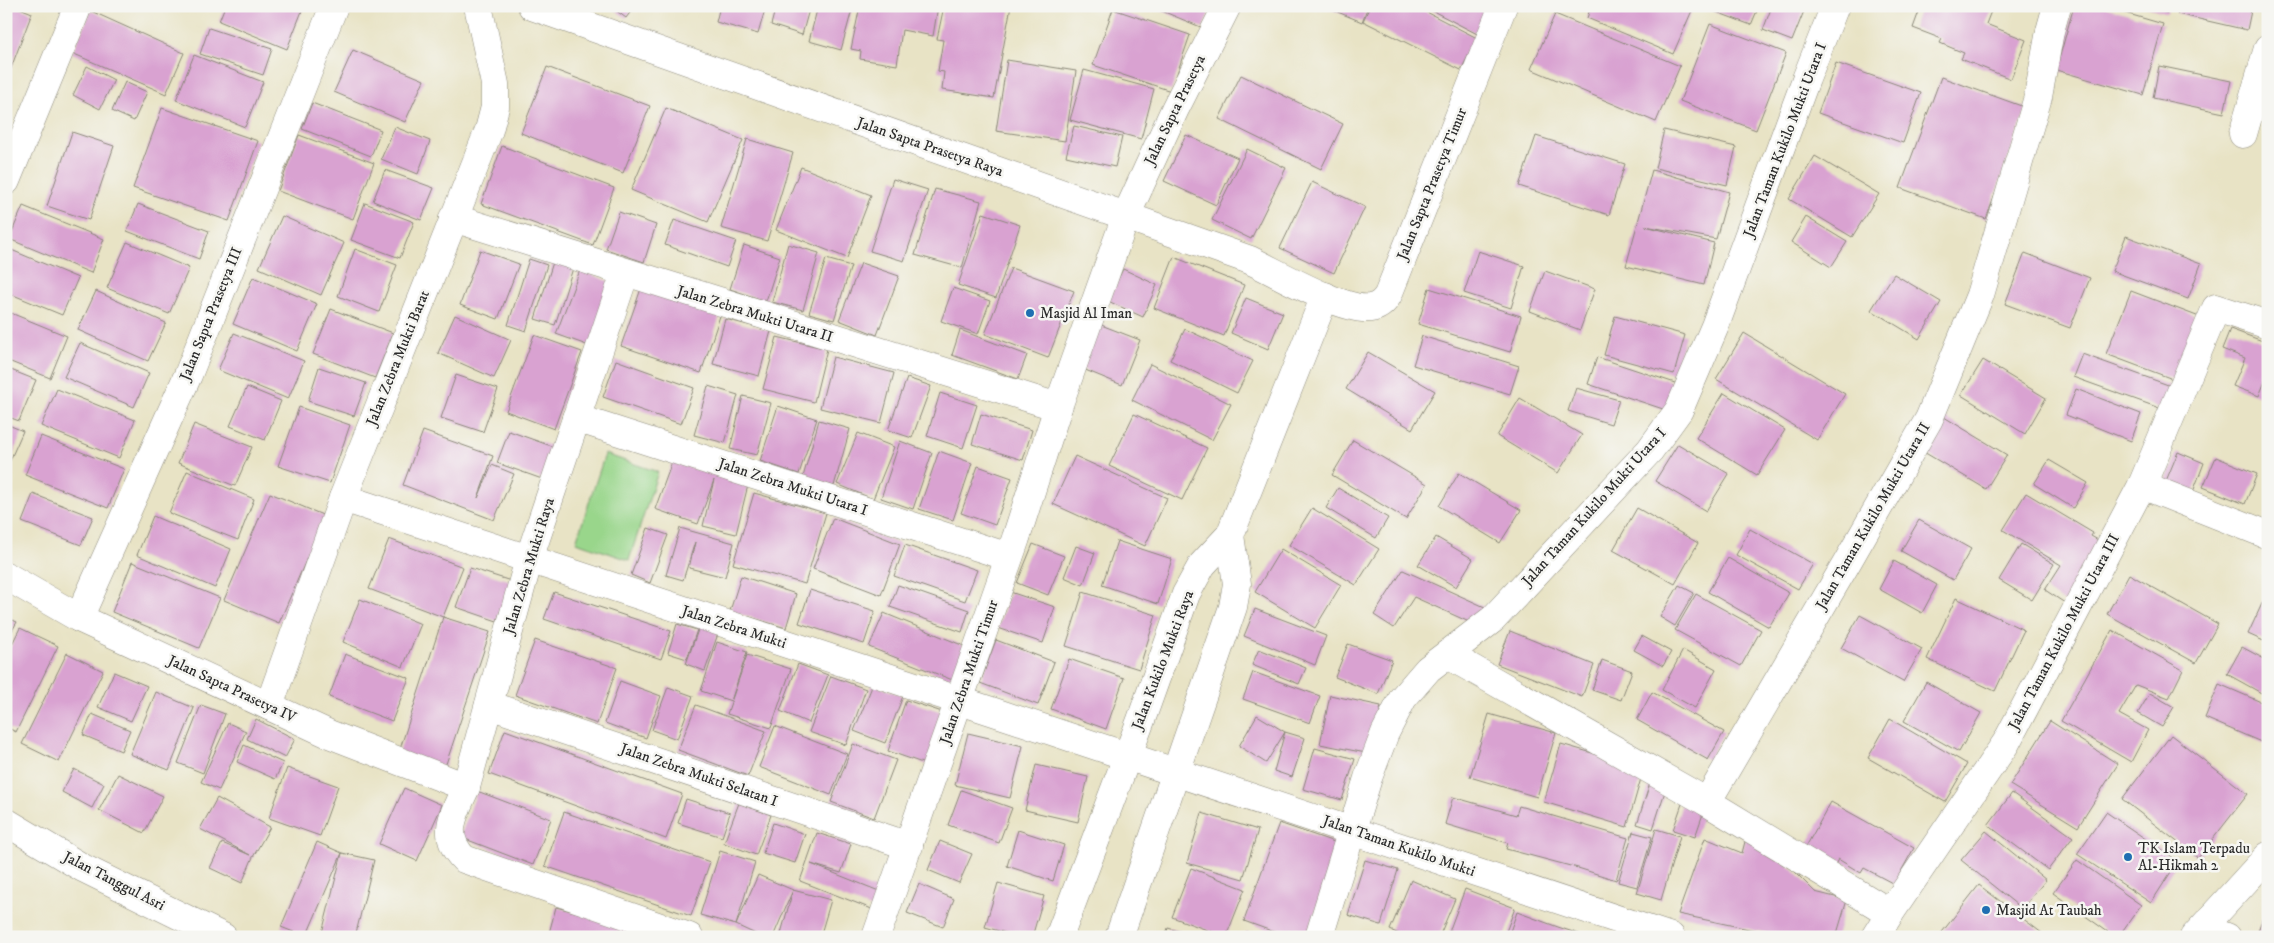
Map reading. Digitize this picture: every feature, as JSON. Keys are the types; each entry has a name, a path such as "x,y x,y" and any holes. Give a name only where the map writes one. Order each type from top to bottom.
{"street":[{"path":"6,181 78,6"},
{"name":"Jalan Sapta Prasetya III","path":"79,618 188,375 334,6"},
{"name":"Jalan Zebra Mukti Barat","path":"269,706 343,498 489,130 495,107 495,84 478,6"},
{"name":"Jalan Sapta Prasetya Raya","path":"532,6 1250,260 1325,296"},
{"name":"Jalan Sapta Prasetya","path":"1058,407 1126,216 1175,109 1227,6"},
{"name":"Jalan Sapta Prasetya Timur","path":"1325,296 1353,307 1367,309 1380,305 1388,295 1503,6"},
{"name":"Jalan Taman Kukilo Mukti Utara I","path":"1319,937 1354,830 1368,778 1384,733 1403,698 1428,669 1493,619 1650,450 1679,410 1715,326 1806,79 1836,6"},
{"name":"Jalan Taman Kukilo Mukti Utara II","path":"1706,802 1845,566 1928,419 1980,295 2038,97 2050,31 2057,6"},
{"path":"2243,134 2268,48"},
{"name":"Jalan Zebra Mukti Utara II","path":"453,218 1058,407"},
{"name":"Jalan Zebra Mukti Raya","path":"625,272 528,559 466,787 452,818 451,841 464,859 689,937"},
{"path":"1119,937 1175,770 1233,607 1237,584 1230,535 1325,296"},
{"name":"Jalan Taman Kukilo Mukti Utara III","path":"1876,937 1890,913 2006,743 2142,485 2216,308 2268,325"},
{"name":"Jalan Zebra Mukti Timur","path":"876,937 1009,557 1058,407"},
{"name":"Jalan Zebra Mukti Utara I","path":"576,418 1009,557"},
{"path":"2142,485 2268,534"},
{"name":"Jalan Zebra Mukti","path":"343,498 959,702 1127,754"},
{"name":"Jalan Kukilo Mukti Raya","path":"1059,937 1141,720 1186,594 1202,565 1230,535"},
{"name":"Jalan Sapta Prasetya IV","path":"6,576 79,618 329,734 466,787"},
{"path":"1448,655 1706,802 1890,913"},
{"name":"Jalan Zebra Mukti Selatan I","path":"489,705 909,846"},
{"name":"Jalan Taman Kukilo Mukti","path":"1127,754 1671,937"},
{"name":"Jalan Tanggul Asri","path":"6,822 83,868 223,937"},
{"path":"2208,934 2268,856"}],"green space":[{"path":"605,454 658,472 629,560 576,542"}],"building":[{"path":"6,6 15,6 32,13 6,81"},
{"path":"225,6 304,6 287,49 219,21"},
{"path":"610,6 635,6 626,18"},
{"path":"720,6 766,6 758,34 716,22"},
{"path":"776,6 810,6 802,35 771,25"},
{"path":"818,6 853,6 841,50 809,41"},
{"path":"860,6 938,6 933,36 902,30 897,65 860,59 861,51 851,49"},
{"path":"944,6 1011,6 994,98 942,90 944,72 938,71 943,40 937,39"},
{"path":"1150,6 1212,6 1203,28"},
{"path":"1323,6 1368,6 1362,22"},
{"path":"1370,6 1415,6 1477,38 1461,70 1363,21"},
{"path":"1433,6 1499,6 1483,37 1431,10"},
{"path":"1591,6 1694,6 1673,54 1587,18"},
{"path":"1712,6 1759,6 1751,25 1711,10"},
{"path":"1772,6 1806,6 1792,41 1763,30"},
{"path":"1921,6 1993,6 1986,24 2026,40 2011,79 1961,59 1964,53 1940,43 1942,39 1913,28"},
{"path":"2074,6 2101,6 2163,24 2143,95 2056,70"},
{"path":"2144,6 2168,6 2167,13"},
{"path":"2179,6 2252,6 2247,30 2177,14"},
{"path":"1113,9 1190,35 1171,91 1093,65"},
{"path":"91,11 184,53 166,94 72,53"},
{"path":"1555,14 1680,66 1656,122 1531,69"},
{"path":"1710,24 1786,53 1756,130 1680,101"},
{"path":"209,28 272,49 263,75 200,54"},
{"path":"353,50 424,80 405,122 334,92"},
{"path":"194,55 263,82 245,127 176,100"},
{"path":"1007,60 1076,71 1065,141 996,131"},
{"path":"1836,63 1921,93 1903,143 1818,113"},
{"path":"87,66 114,80 100,109 73,95"},
{"path":"2159,66 2231,81 2224,113 2153,98"},
{"path":"547,67 650,106 623,173 521,133"},
{"path":"1084,70 1154,89 1141,139 1070,120"},
{"path":"1241,75 1343,124 1321,169 1219,119"},
{"path":"1941,77 2027,108 1986,219 1900,188"},
{"path":"125,82 147,92 134,121 112,111"},
{"path":"312,103 381,130 371,156 302,129"},
{"path":"162,108 258,141 229,221 133,188"},
{"path":"666,108 743,140 708,222 631,190"},
{"path":"1074,126 1122,137 1115,167 1066,156"},
{"path":"395,127 430,141 418,174 381,159"},
{"path":"1664,130 1736,147 1727,185 1655,168"},
{"path":"72,132 114,146 89,220 47,206"},
{"path":"299,135 374,163 353,219 278,191"},
{"path":"1186,135 1238,158 1216,205 1164,181"},
{"path":"1536,136 1625,164 1609,215 1519,186"},
{"path":"747,139 793,153 767,241 721,228"},
{"path":"502,146 614,188 593,245 481,204"},
{"path":"1247,149 1286,168 1251,239 1212,220"},
{"path":"1815,156 1879,194 1852,237 1789,199"},
{"path":"801,167 871,195 847,258 776,230"},
{"path":"385,170 434,188 421,220 373,201"},
{"path":"1652,170 1729,192 1716,239 1645,226 1714,243 1704,285 1626,266"},
{"path":"893,179 928,190 904,261 870,251"},
{"path":"1312,182 1365,207 1334,273 1280,248"},
{"path":"935,189 981,201 962,268 915,255"},
{"path":"365,203 414,222 400,258 351,240"},
{"path":"138,204 209,231 199,259 127,231"},
{"path":"23,206 104,239 91,273 9,239"},
{"path":"619,212 656,225 644,262 606,249"},
{"path":"983,213 1020,225 996,298 958,285"},
{"path":"282,216 344,243 321,295 259,268"},
{"path":"1806,217 1847,242 1831,267 1791,242"},
{"path":"674,220 736,241 727,267 665,245"},
{"path":"2126,236 2201,264 2188,299 2112,271"},
{"path":"127,242 189,268 169,314 107,288"},
{"path":"788,244 819,253 803,310 772,302"},
{"path":"744,245 780,257 766,301 730,289"},
{"path":"9,249 78,278 62,315 6,292 6,256"},
{"path":"355,249 397,265 379,312 338,296"},
{"path":"480,250 519,264 498,319 460,305"},
{"path":"1478,251 1524,266 1511,308 1464,293"},
{"path":"2025,253 2090,278 2070,328 2005,304"},
{"path":"1174,257 1244,285 1224,336 1154,308"},
{"path":"529,259 547,265 526,331 508,325"},
{"path":"554,259 574,265 555,325 535,319"},
{"path":"826,259 851,266 834,320 809,313"},
{"path":"861,263 899,276 877,335 839,320"},
{"name":"Masjid Al Iman","path":"1011,268 1074,291 1048,358 985,334"},
{"path":"1123,269 1157,285 1143,317 1108,301"},
{"path":"580,270 618,285 595,348 556,334"},
{"path":"1545,271 1595,289 1580,330 1530,311"},
{"path":"1894,274 1941,302 1919,339 1871,310"},
{"path":"253,277 317,304 297,351 233,324"},
{"path":"643,283 722,310 701,373 621,346"},
{"path":"953,288 990,301 978,334 941,321"},
{"path":"1429,288 1521,316 1510,352 1418,324"},
{"path":"96,291 166,323 148,361 78,330"},
{"path":"2131,291 2202,318 2178,381 2106,354"},
{"path":"1246,298 1283,313 1268,349 1231,333"},
{"path":"331,309 393,333 375,378 313,354"},
{"path":"6,311 67,336 50,378 6,360"},
{"path":"455,315 511,340 494,378 438,353"},
{"path":"1615,316 1685,335 1674,374 1604,355"},
{"path":"725,319 771,331 759,376 713,364"},
{"path":"1096,323 1140,340 1122,385 1078,367"},
{"path":"1185,329 1253,361 1237,393 1170,360"},
{"path":"2230,329 2268,343 2268,374 2259,396 2233,386 2245,358 2222,349"},
{"path":"960,330 1027,355 1018,379 952,355"},
{"path":"234,333 304,361 288,399 218,370"},
{"path":"1744,333 1845,394 1817,440 1716,379"},
{"path":"534,335 582,352 554,429 506,411"},
{"path":"1422,336 1519,366 1510,394 1413,365"},
{"path":"777,337 827,349 814,402 763,389"},
{"path":"80,343 149,373 134,407 64,377"},
{"path":"1368,352 1435,391 1412,429 1346,389"},
{"path":"2082,354 2171,386 2162,409 2073,377"},
{"path":"833,357 894,373 881,423 820,408"},
{"path":"1597,357 1678,384 1669,411 1588,384"},
{"path":"616,360 694,388 681,424 603,397"},
{"path":"1983,360 2046,398 2025,434 1961,395"},
{"path":"1150,364 1231,404 1212,440 1132,400"},
{"path":"319,367 366,383 354,416 308,401"},
{"path":"6,368 36,380 19,421 6,416"},
{"path":"456,375 498,389 483,432 441,418"},
{"path":"907,378 931,386 912,438 888,430"},
{"path":"708,386 738,395 725,443 694,435"},
{"path":"247,387 281,401 265,440 230,426"},
{"path":"1576,388 1619,400 1611,424 1568,411"},
{"path":"57,389 135,420 119,458 41,426"},
{"path":"2076,389 2141,414 2131,441 2066,415"},
{"path":"940,393 977,405 963,448 927,436"},
{"path":"1724,393 1785,430 1757,475 1696,438"},
{"path":"743,396 771,403 757,455 730,449"},
{"path":"1520,398 1582,435 1558,473 1497,436"},
{"path":"778,406 817,419 799,474 760,461"},
{"path":"299,407 350,425 330,483 278,466"},
{"path":"981,414 1032,430 1023,460 972,444"},
{"path":"1134,414 1207,448 1182,500 1109,466"},
{"path":"1944,417 2007,455 1986,489 1922,451"},
{"path":"819,420 850,429 834,486 803,477"},
{"path":"6,424 23,431 8,465 6,464"},
{"path":"194,424 252,447 235,486 178,463"},
{"path":"423,431 493,456 478,498 492,465 514,474 494,520 403,485"},
{"path":"509,431 554,447 542,479 497,463"},
{"path":"858,433 894,447 873,499 837,484"},
{"path":"41,436 124,469 108,508 25,475"},
{"path":"1353,440 1427,484 1406,519 1332,475"},
{"path":"900,441 932,453 913,509 881,498"},
{"path":"1678,444 1729,474 1706,511 1655,481"},
{"path":"939,451 972,463 953,520 919,509"},
{"path":"2178,452 2204,463 2193,492 2166,481"},
{"path":"1075,456 1167,498 1145,546 1053,504"},
{"path":"2216,457 2257,474 2245,504 2203,487"},
{"path":"2049,460 2088,483 2073,508 2034,484"},
{"path":"672,462 748,485 736,534 703,526 714,480 698,524 655,509"},
{"path":"978,466 1012,478 995,525 961,513"},
{"path":"187,471 254,499 238,540 169,513"},
{"path":"1459,473 1521,510 1500,543 1439,506"},
{"path":"1338,488 1388,518 1376,538 1326,508"},
{"path":"270,493 325,516 279,623 224,600"},
{"path":"754,493 826,513 805,584 733,564"},
{"path":"2026,493 2093,533 2091,536 2105,544 2068,605 2045,590 2061,565 2003,530"},
{"path":"33,494 93,517 81,545 22,522"},
{"path":"1312,508 1379,549 1356,585 1289,545"},
{"path":"1637,508 1698,543 1675,584 1613,550"},
{"path":"153,516 231,549 215,588 137,555"},
{"path":"833,518 900,544 881,595 813,569"},
{"path":"1919,520 1971,549 1953,580 1901,551"},
{"path":"648,528 668,535 650,583 631,575"},
{"path":"680,528 734,543 725,577 689,568 695,542 683,580 666,575"},
{"path":"1750,529 1813,564 1798,589 1736,555"},
{"path":"1436,537 1473,559 1456,587 1418,565"},
{"path":"389,539 463,567 443,617 369,589"},
{"path":"1117,541 1172,559 1158,604 1102,585"},
{"path":"1033,544 1064,556 1048,595 1017,583"},
{"path":"2021,544 2054,564 2032,600 1999,580"},
{"path":"905,545 977,570 965,601 894,576"},
{"path":"1076,546 1095,553 1083,585 1064,577"},
{"path":"1281,549 1341,585 1315,628 1255,592"},
{"path":"1728,558 1789,593 1769,627 1708,592"},
{"path":"1894,561 1937,585 1922,613 1879,589"},
{"path":"132,562 220,598 199,648 112,612"},
{"path":"470,568 511,581 497,621 456,607"},
{"path":"1403,570 1487,608 1478,626 1414,597 1394,628 1374,615"},
{"path":"2129,574 2218,624 2196,663 2107,614"},
{"path":"741,576 796,594 786,628 730,611"},
{"path":"898,585 969,610 962,632 890,607"},
{"path":"1679,585 1694,593 1675,626 1660,617"},
{"path":"810,590 875,611 864,644 799,623"},
{"path":"554,592 671,631 661,659 544,619"},
{"path":"1010,592 1055,607 1043,643 998,628"},
{"path":"1083,592 1156,615 1139,669 1066,646"},
{"path":"1696,594 1761,630 1741,666 1675,630"},
{"path":"2266,595 2268,596 2268,643 2248,634"},
{"path":"1956,598 2024,630 1995,691 1927,659"},
{"path":"360,599 421,624 403,667 343,642"},
{"path":"1255,609 1326,636 1315,665 1244,636"},
{"path":"884,613 969,648 955,681 869,647"},
{"path":"1860,615 1922,649 1903,682 1841,648"},
{"path":"6,617 17,622 6,641"},
{"path":"443,617 490,632 445,767 399,752"},
{"path":"677,624 697,630 687,659 668,653"},
{"path":"700,624 719,631 705,671 686,664"},
{"path":"20,628 58,646 16,732 6,727 6,656"},
{"path":"2112,630 2183,670 2169,698 2136,685 2119,714 2148,730 2131,762 2061,721"},
{"path":"1510,631 1594,665 1582,697 1497,664"},
{"path":"1642,636 1671,652 1663,666 1634,650"},
{"path":"535,640 617,668 597,724 515,695"},
{"path":"996,640 1054,662 1038,705 980,683"},
{"path":"717,642 747,652 731,701 701,691"},
{"path":"1348,644 1392,660 1378,694 1335,677"},
{"path":"2242,647 2268,661 2268,686 2263,694 2227,674"},
{"path":"1259,649 1306,668 1299,684 1252,665"},
{"path":"1683,650 1716,669 1695,708 1662,690"},
{"path":"67,653 103,671 59,762 22,744"},
{"path":"345,654 409,678 392,721 329,697"},
{"path":"747,655 791,669 771,728 727,714"},
{"path":"1069,659 1124,678 1106,729 1051,709"},
{"path":"1602,660 1632,671 1621,700 1592,690"},
{"path":"798,664 828,675 809,723 780,711"},
{"path":"114,672 147,686 131,721 98,707"},
{"path":"1253,672 1320,696 1310,723 1243,699"},
{"path":"831,676 866,689 846,745 809,732"},
{"path":"620,681 661,696 646,738 605,723"},
{"path":"1926,682 1981,713 1959,752 1904,721"},
{"path":"873,684 903,696 885,743 854,731"},
{"path":"2219,684 2268,705 2268,745 2205,718"},
{"path":"668,687 693,696 677,739 652,730"},
{"path":"156,692 194,708 169,770 130,754"},
{"path":"1652,692 1724,732 1708,760 1637,720"},
{"path":"2150,693 2174,707 2162,727 2138,713"},
{"path":"1330,695 1381,706 1371,754 1320,744"},
{"path":"906,700 948,714 931,766 888,751"},
{"path":"201,705 225,714 203,773 178,763"},
{"path":"696,705 766,731 748,776 678,750"},
{"path":"92,714 130,730 121,751 83,735"},
{"path":"1489,714 1556,733 1537,797 1470,777"},
{"path":"1257,715 1285,732 1266,763 1239,746"},
{"path":"256,719 295,739 285,758 247,739"},
{"path":"1890,719 1967,764 1945,802 1868,758"},
{"path":"2050,721 2118,764 2078,827 2010,785"},
{"path":"228,723 246,731 219,790 201,782"},
{"path":"775,726 847,754 831,795 759,767"},
{"path":"505,730 682,794 666,839 489,774"},
{"path":"1285,732 1305,738 1292,777 1274,771"},
{"path":"968,733 1023,746 1010,798 955,785"},
{"path":"2171,735 2248,794 2198,858 2122,799"},
{"path":"853,744 896,760 874,818 831,802"},
{"path":"1561,744 1644,768 1627,827 1544,802"},
{"path":"244,745 283,763 275,779 237,762"},
{"path":"1315,748 1355,759 1342,800 1303,789"},
{"path":"1036,765 1088,777 1078,822 1025,810"},
{"path":"287,768 338,786 320,836 269,818"},
{"path":"74,769 104,784 92,808 62,792"},
{"path":"118,774 163,796 144,833 99,810"},
{"path":"1651,780 1667,785 1653,829 1637,824"},
{"path":"404,788 442,805 417,861 379,844"},
{"path":"961,790 1012,808 999,843 948,825"},
{"path":"477,791 551,819 533,865 460,837"},
{"path":"2012,793 2073,837 2048,870 1988,825"},
{"path":"1453,797 1516,815 1519,806 1628,838 1616,880 1506,849 1508,843 1445,824"},
{"path":"217,798 270,827 253,857 242,883 210,868 222,843 250,855 200,829"},
{"path":"1684,798 1706,805 1695,837 1673,830"},
{"path":"686,799 730,813 722,837 678,823"},
{"path":"1831,802 1914,848 1894,884 1864,868 1861,873 1838,859 1833,869 1803,852"},
{"path":"739,803 771,815 756,855 724,843"},
{"path":"564,812 710,862 691,916 545,866"},
{"name":"TK Islam Terpadu Al-Hikmah 2","path":"2106,812 2178,861 2151,903 2077,854"},
{"path":"1202,813 1258,830 1243,879 1187,863"},
{"path":"773,823 805,834 795,863 763,853"},
{"path":"1279,823 1340,844 1307,937 1288,937 1244,921"},
{"path":"1656,829 1680,836 1661,900 1637,893"},
{"path":"1018,830 1064,845 1053,881 1007,866"},
{"path":"1986,831 2046,880 2022,909 1961,860"},
{"path":"1633,832 1652,837 1637,887 1618,882"},
{"path":"817,833 851,844 841,873 811,864 884,893 877,911 800,881"},
{"path":"1747,834 1790,867 1815,892 1847,900 1836,937 1777,937 1763,932 1678,914 1705,838 1742,853"},
{"path":"940,841 972,854 959,883 928,870"},
{"path":"317,842 342,853 306,937 281,927"},
{"path":"720,851 755,862 736,925 700,915"},
{"path":"342,853 374,860 355,937 321,937"},
{"path":"1365,860 1398,870 1381,925 1348,915"},
{"path":"2077,860 2141,905 2118,937 2115,937 2053,893"},
{"path":"1191,868 1245,889 1226,937 1172,917"},
{"path":"758,875 793,890 773,937 762,937 736,925"},
{"path":"1411,880 1455,899 1439,937 1406,937 1390,930"},
{"path":"998,883 1044,896 1032,937 1020,937 985,927"},
{"path":"919,884 954,899 943,927 907,913"},
{"name":"Masjid At Taubah","path":"1979,885 2047,937 1939,936"},
{"path":"1465,889 1515,908 1504,937 1447,937"},
{"path":"793,890 831,900 820,937 780,937"},
{"path":"2268,904 2268,937 2258,937 2256,936"},
{"path":"556,907 601,919 648,937 548,937"},
{"path":"1517,912 1558,927 1588,937 1508,937"},
{"path":"1168,928 1196,936 1165,937"},
{"path":"1246,932 1261,936 1261,937 1245,937"}],"place":[{"name":"Masjid Al Iman","path":"1030,313"},
{"name":"TK Islam Terpadu Al-Hikmah 2","path":"2128,857"},
{"name":"Masjid At Taubah","path":"1986,910"}]}
